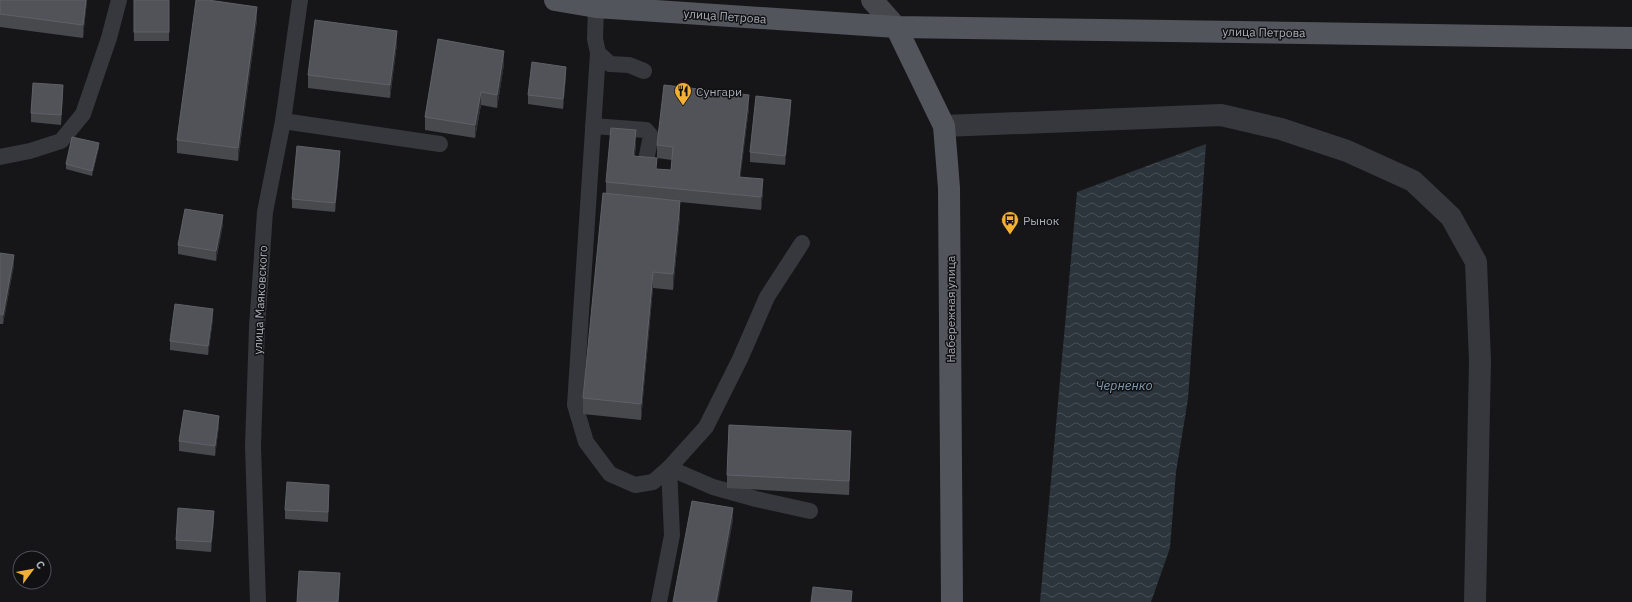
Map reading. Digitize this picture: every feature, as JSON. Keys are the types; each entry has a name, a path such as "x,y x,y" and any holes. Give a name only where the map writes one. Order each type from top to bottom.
{"main road":[{"name":"улица Петрова","path":"554,0 596,7 896,27 1632,38"},
{"path":"874,1 896,27"},
{"name":"Набережная улица","path":"896,27 944,126 949,188 952,602"}],"street":[{"path":"944,126 1221,115 1281,129 1347,151 1414,181 1451,217 1476,262 1480,361 1475,602"}],"lane":[{"path":"0,157 30,151 61,141 83,114 109,38 119,0"},
{"name":"улица Маяковского","path":"258,602 253,446 265,212 283,121 300,0"},
{"path":"596,7 595,39 598,53 574,405 586,442 610,474 635,485 653,482 669,468 706,427 740,359 768,297 802,243"},
{"path":"598,53 610,64 629,65 644,71"},
{"path":"283,121 440,144"},
{"path":"593,126 646,130 651,136 646,160"},
{"path":"669,468 713,487 756,499 810,511"},
{"path":"659,602 672,535 669,468"}],"water":[{"name":"Черненко","path":"1206,144 1188,399 1176,472 1170,548 1151,602 1040,602 1077,192"}],"building":[{"path":"0,0 86,0 83,25 0,14"},
{"path":"134,0 169,0 169,32 134,32"},
{"path":"196,0 208,0 257,7 238,148 177,140"},
{"path":"315,20 397,31 390,85 308,75"},
{"path":"438,39 504,51 497,95 481,92 475,125 425,117"},
{"path":"532,62 566,67 563,99 528,95"},
{"path":"33,83 63,85 61,115 31,113"},
{"path":"664,85 749,95 739,177 763,179 761,197 606,182 611,128 636,130 633,156 657,158 656,169 671,170 673,147 657,145"},
{"path":"756,96 791,100 785,156 750,152"},
{"path":"72,137 99,143 92,171 66,164"},
{"path":"297,146 340,151 335,203 292,199"},
{"path":"603,193 680,201 673,274 653,272 641,404 583,398"},
{"path":"185,209 223,215 216,251 178,245"},
{"path":"0,253 14,255 3,315 0,314"},
{"path":"175,304 213,309 208,346 170,341"},
{"path":"184,410 219,416 215,446 179,441"},
{"path":"729,425 851,431 849,481 727,475"},
{"path":"287,482 329,485 328,512 285,510"},
{"path":"692,501 733,508 716,602 673,602"},
{"path":"178,508 214,511 211,542 176,540"},
{"path":"299,571 340,573 338,602 297,602"},
{"path":"813,587 852,591 851,602 811,602"}],"place":[{"name":"Сунгари","path":"683,106"},
{"name":"Рынок","path":"1010,235"}]}
